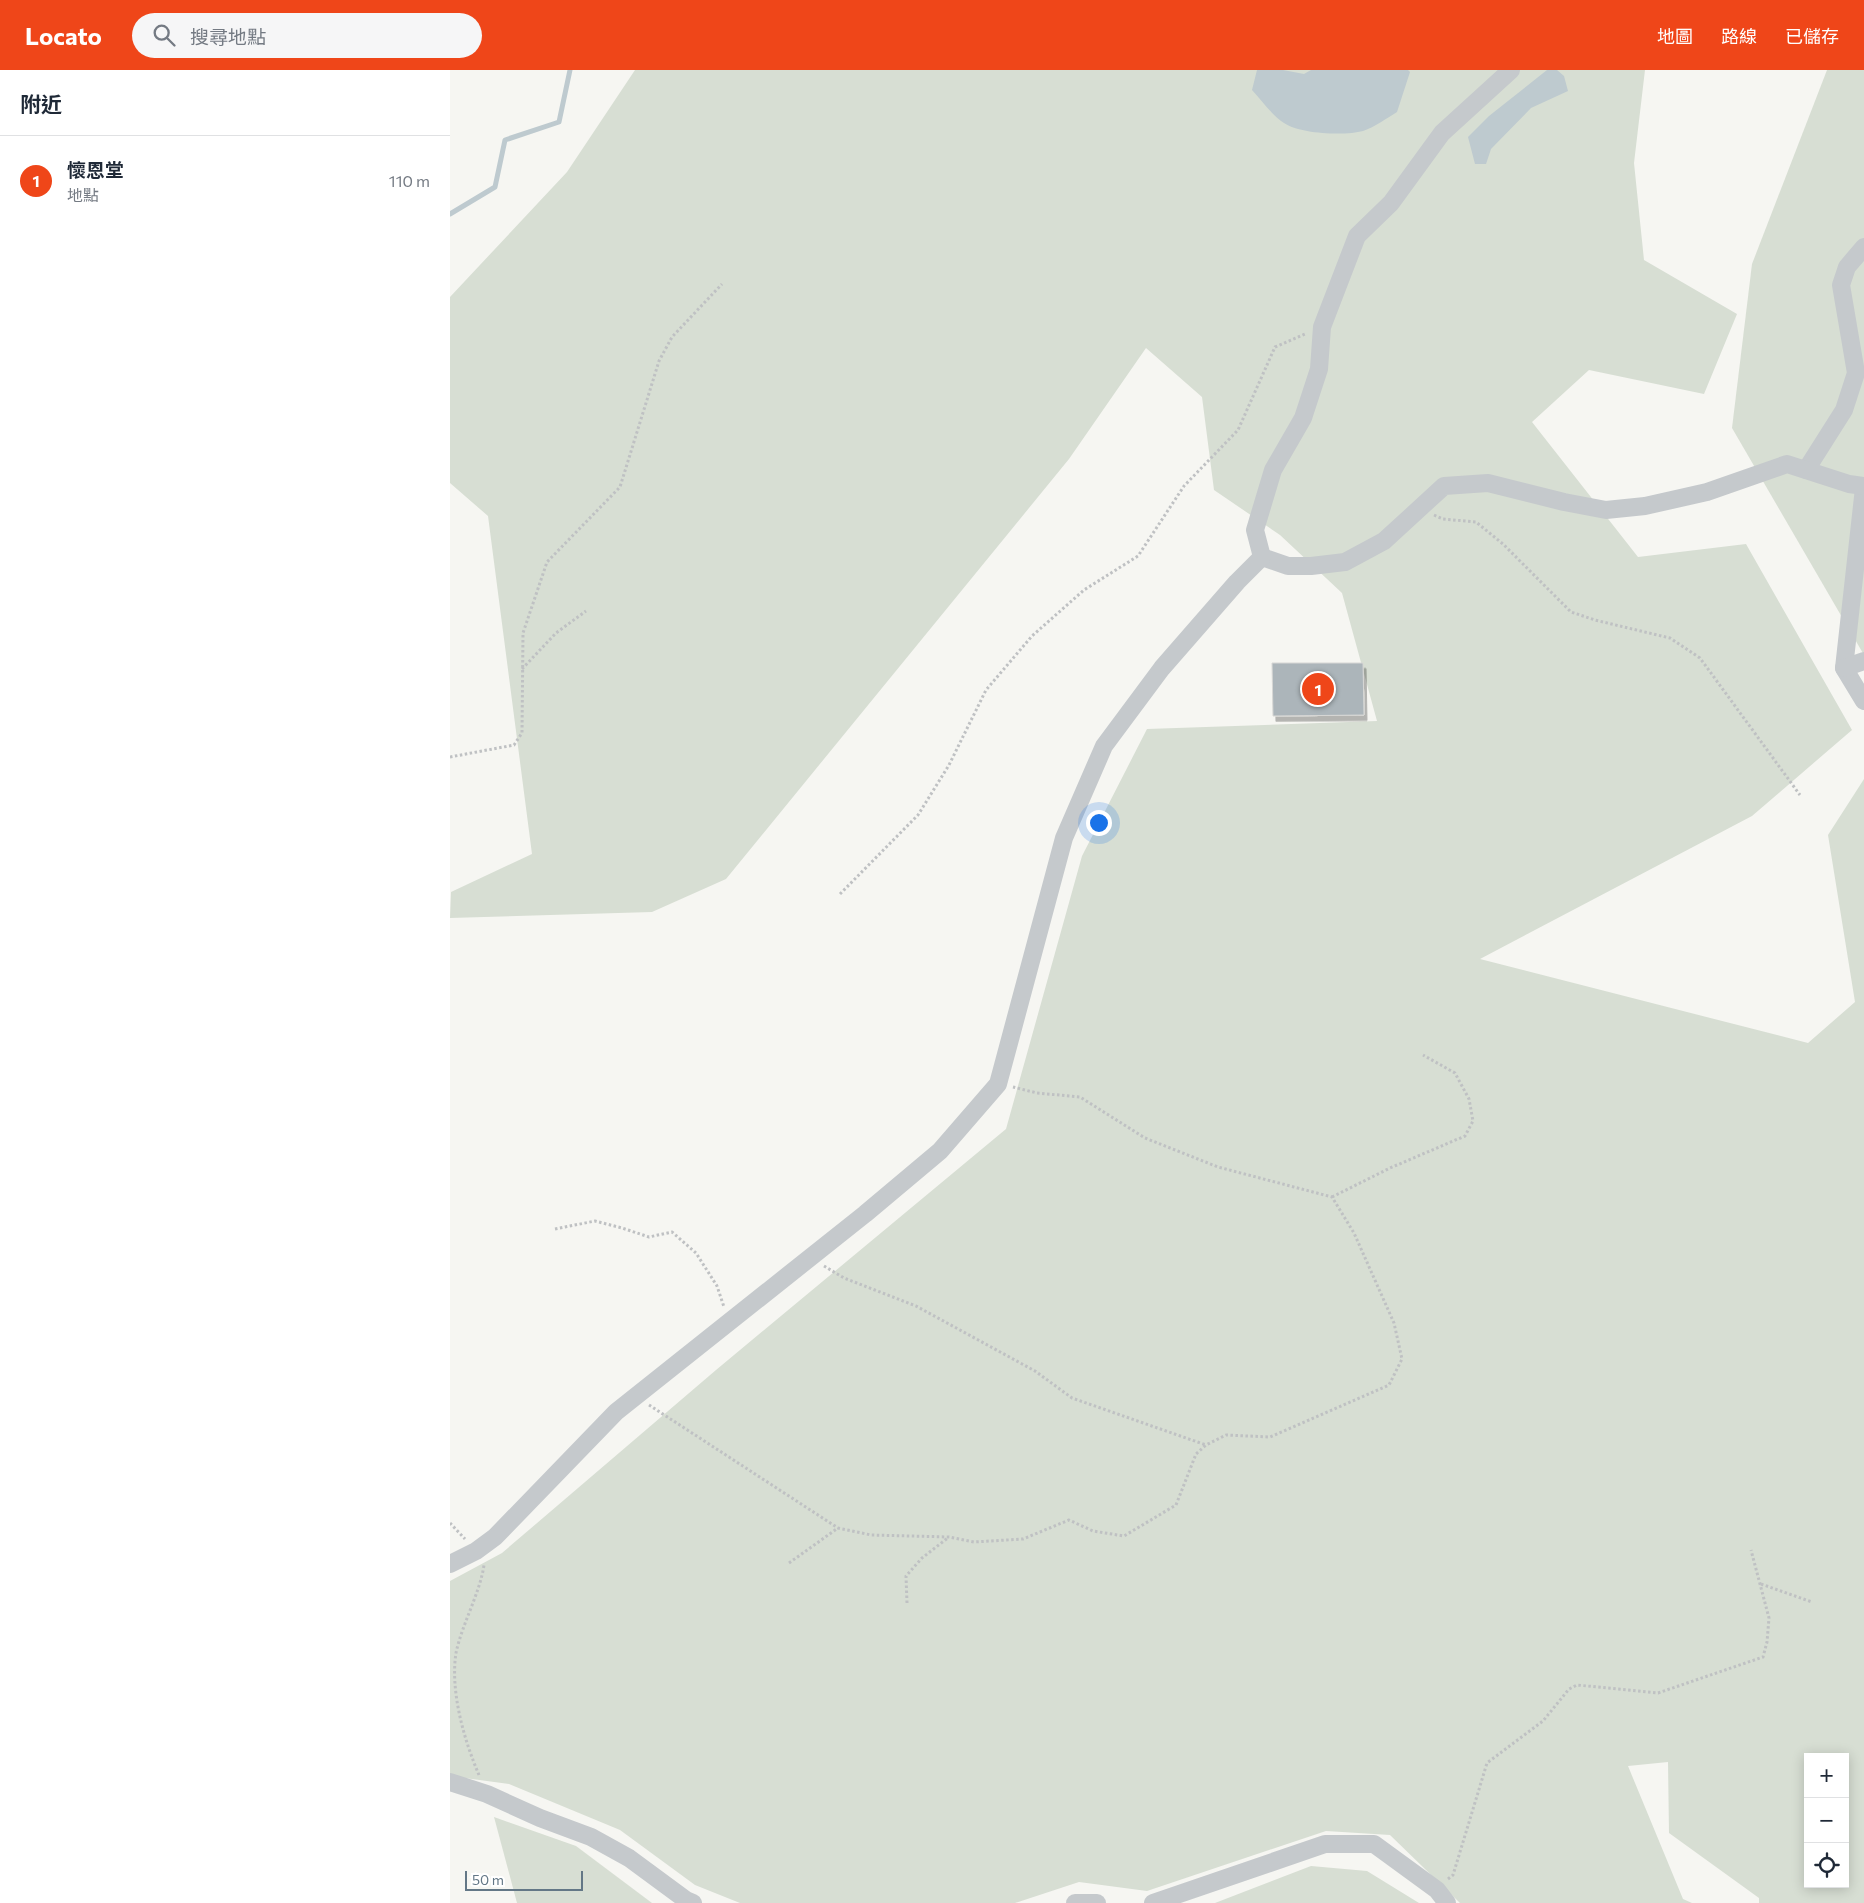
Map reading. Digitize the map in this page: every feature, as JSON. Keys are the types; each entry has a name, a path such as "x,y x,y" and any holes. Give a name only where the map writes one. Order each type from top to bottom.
{"lane":[{"path":"1262,557 1255,530 1273,470 1303,418 1319,369 1322,326 1357,236 1391,203 1442,134 1511,70"},
{"path":"1806,470 1844,410 1856,373 1841,286 1847,267 1864,247"},
{"path":"1262,557 1288,566 1311,566 1345,562 1384,541 1444,486 1488,483 1564,502 1606,510 1646,506 1707,492 1787,464 1864,487 1844,668 1864,701"},
{"path":"450,1564 495,1537 616,1412 810,1258 940,1151 998,1084 1064,838 1104,746 1162,668 1237,582 1262,557"},
{"path":"1844,668 1864,661"},
{"path":"450,1782 487,1794 540,1818 591,1837 629,1858 693,1903"},
{"path":"1153,1903 1326,1844 1374,1844 1442,1897"},
{"path":"1074,1903 1097,1903"}],"path":[{"path":"450,757 514,745 522,733 523,634 547,562 620,487 659,361 672,337 722,284"},
{"path":"840,894 918,815 949,765 986,690 1032,636 1084,590 1138,556 1184,486 1238,430 1275,347 1322,326"},
{"path":"1420,509 1443,519 1476,522 1503,544 1571,612 1670,638 1700,658 1800,795"},
{"path":"522,668 556,633 586,611"},
{"path":"998,1084 1037,1093 1080,1097 1145,1138 1218,1167 1332,1198 1390,1168 1465,1136 1473,1121 1469,1099 1455,1073 1423,1055"},
{"path":"635,1397 838,1528 870,1535 949,1537 974,1542 1023,1539 1069,1520 1093,1531 1124,1536 1176,1505 1196,1454 1206,1445 1226,1435 1270,1437 1389,1385 1402,1360 1394,1323 1354,1234 1332,1198"},
{"path":"555,1229 595,1221 649,1237 672,1232 696,1253 717,1286 729,1322"},
{"path":"810,1258 844,1278 916,1306 1035,1371 1072,1398 1206,1445"},
{"path":"450,1523 480,1547 483,1568 456,1654 453,1684 466,1744 487,1794"},
{"path":"789,1563 838,1528"},
{"path":"907,1603 906,1576 922,1558 949,1537"},
{"path":"1442,1897 1453,1875 1487,1763 1543,1721 1568,1689 1577,1686 1658,1693 1763,1657 1769,1618 1751,1550"},
{"path":"1760,1584 1812,1602"}],"shaded area":[{"path":"635,70 1645,70 1634,163 1644,260 1737,314 1704,394 1589,370 1532,422 1638,557 1746,544 1852,730 1752,816 1480,959 1808,1043 1855,1002 1828,835 1864,779 1864,1903 1759,1903 1759,1898 1669,1833 1668,1762 1628,1766 1683,1899 1692,1903 1460,1903 1390,1835 1326,1831 1147,1891 1079,1882 1015,1903 740,1903 695,1885 620,1830 509,1784 450,1776 450,1581 502,1553 716,1370 1006,1129 1082,856 1147,729 1377,721 1342,593 1280,535 1214,490 1202,397 1146,348 1069,459 726,879 652,912 450,918 451,892 532,854 488,516 450,483 450,297 567,172"},
{"path":"1257,70 1283,70 1304,74 1311,70 1408,70 1410,72 1397,112 1363,131 1334,134 1301,130 1291,127 1280,120 1252,90"},
{"path":"1547,70 1557,70 1564,76 1568,91 1531,108 1491,149 1486,164 1475,164 1468,137 1489,116"},
{"path":"1827,70 1864,70 1864,655 1732,428 1752,264"},
{"path":"494,1817 576,1846 652,1903 517,1903"},
{"path":"1311,1866 1367,1871 1419,1903 1215,1903"}],"building":[{"path":"1272,663 1363,663 1364,715 1273,716"}],"waterway":[{"path":"450,214 495,187 505,140 559,122 570,70"}],"place":[{"name":"懷恩堂","path":"1318,689"}]}
